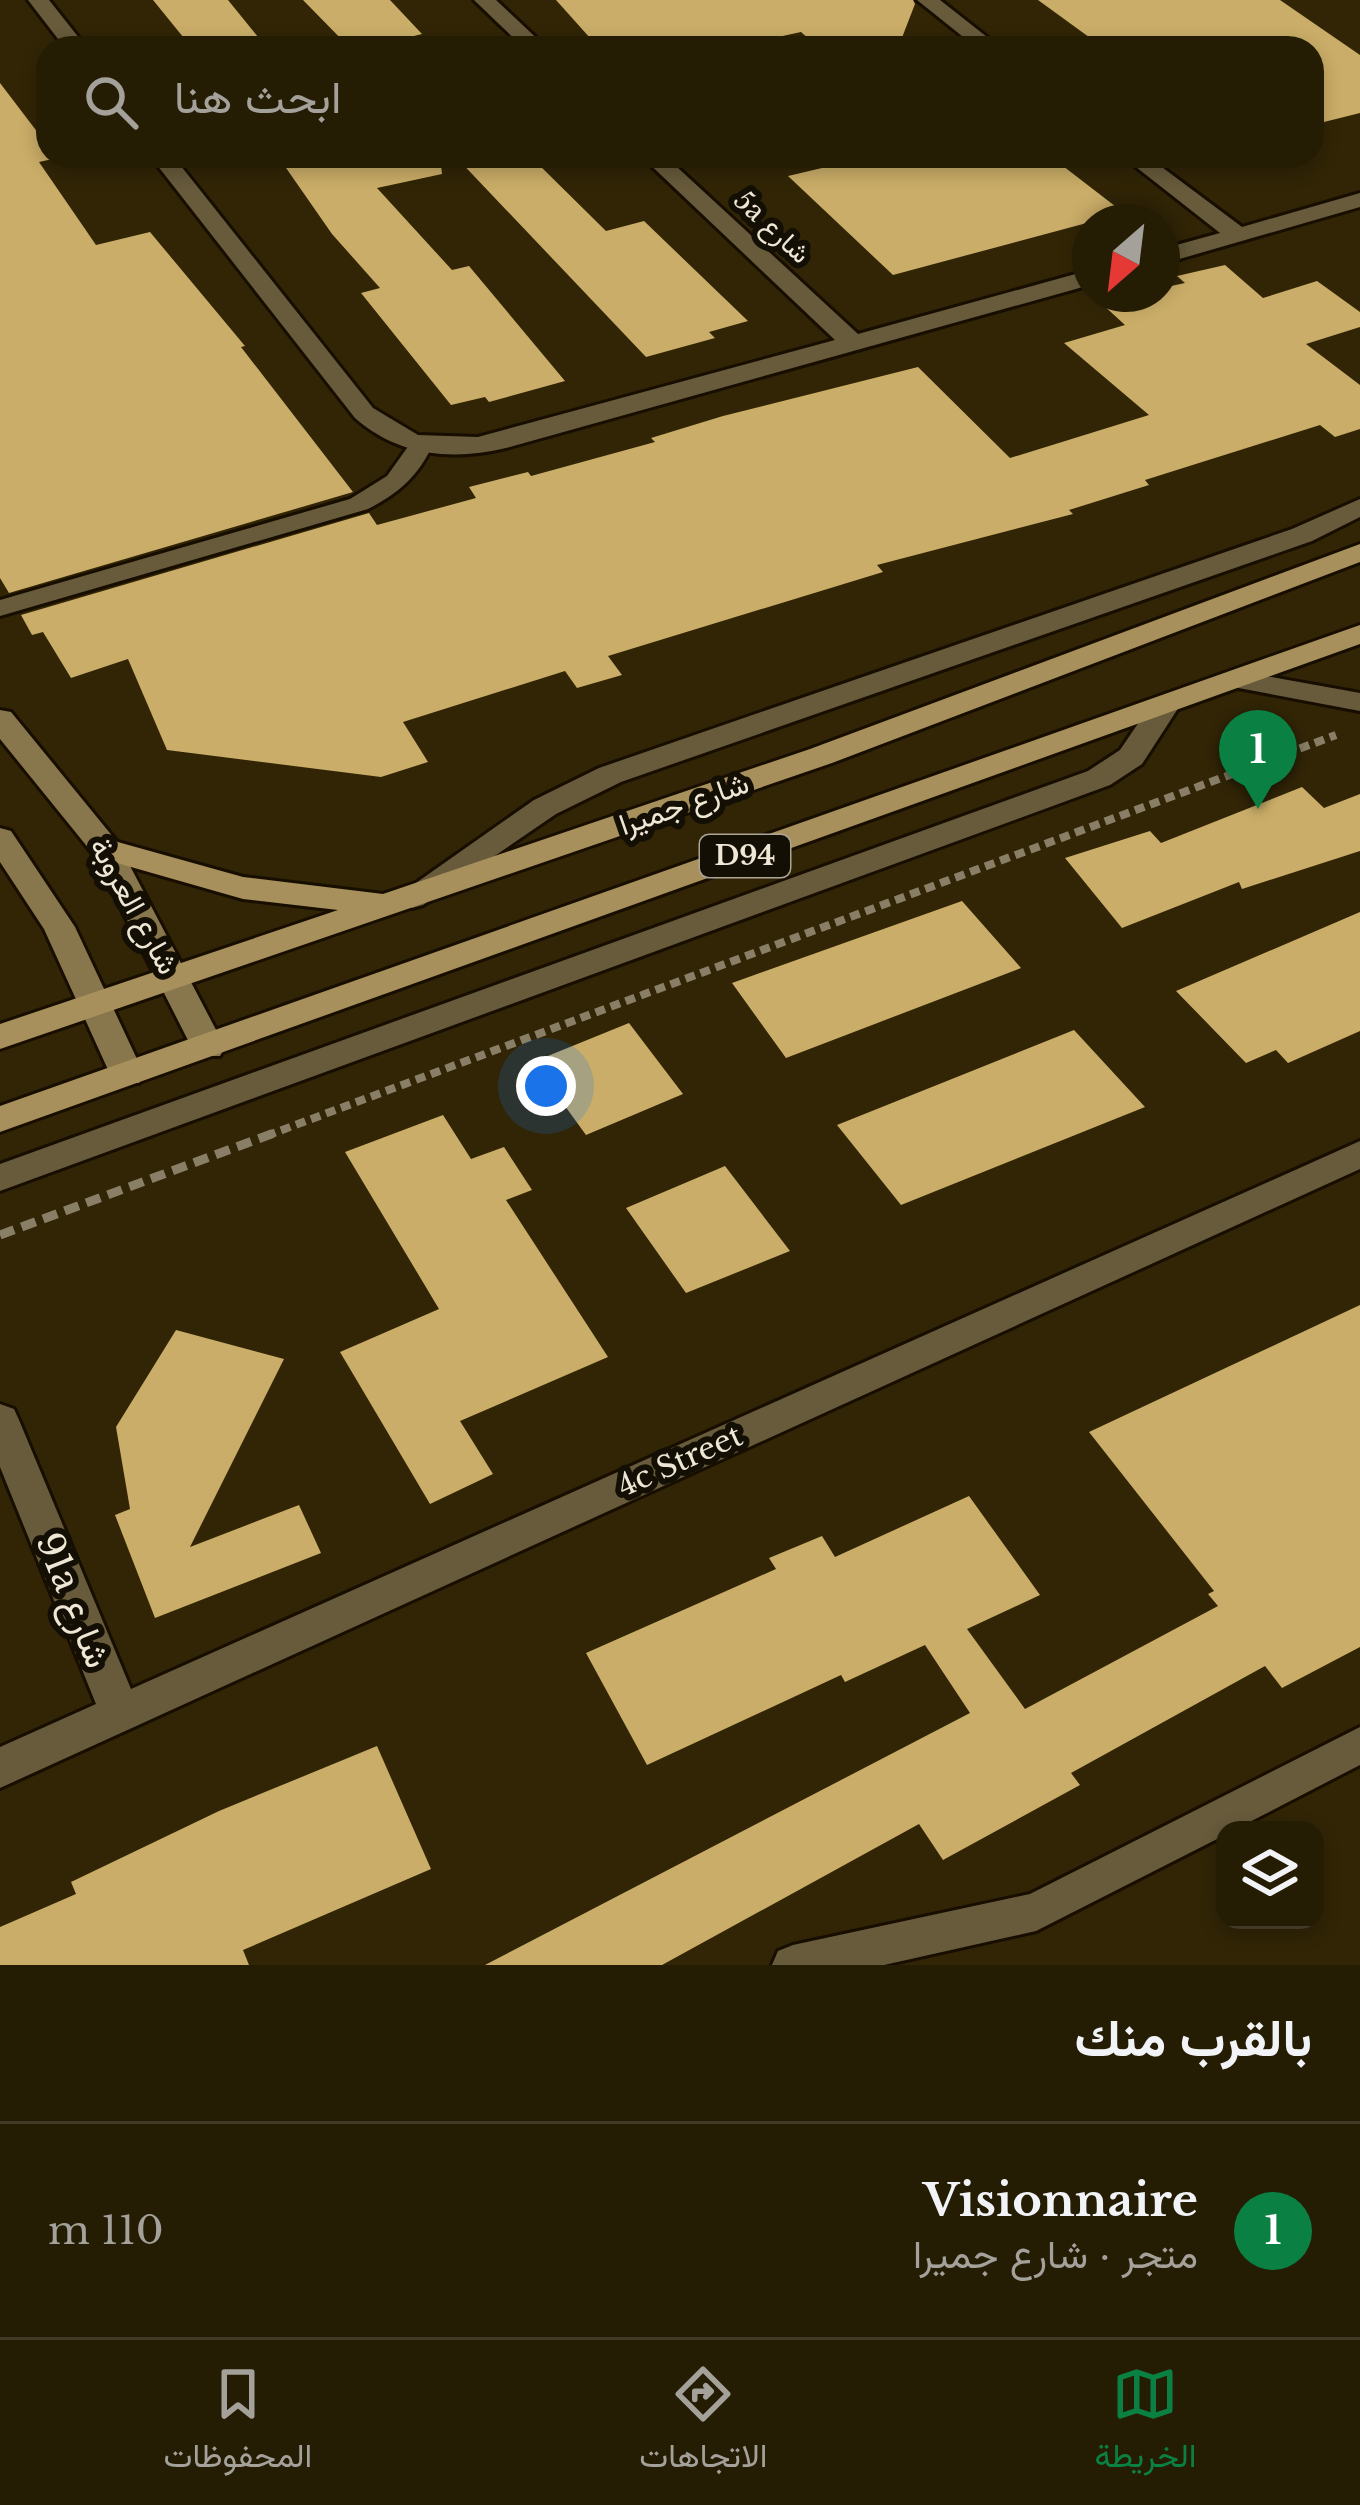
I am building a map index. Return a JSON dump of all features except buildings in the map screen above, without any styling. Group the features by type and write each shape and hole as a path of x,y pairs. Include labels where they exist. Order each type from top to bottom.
{"main road":[{"name":"شارع جميرا","path":"0,1037 821,756 1360,552"},
{"name":"D94","path":"0,1119 1360,634"},
{"name":"شارع العروبة","path":"0,719 107,850 208,1047"},
{"path":"0,838 59,927 127,1074"},
{"path":"107,850 242,888 326,901 402,903"}],"street":[{"path":"38,0 66,36"},
{"path":"484,0 523,36"},
{"path":"927,0 975,36"},
{"path":"170,168 364,413 385,434 420,446 459,449 496,442 1072,282"},
{"name":"5a شارع","path":"665,168 852,341"},
{"path":"1149,168 1239,236"},
{"path":"1180,252 1360,200"},
{"path":"402,903 544,807 610,775 1302,535 1360,507"},
{"path":"1238,680 1360,703"},
{"path":"0,1178 1099,778 1131,757 1164,707"},
{"name":"4c Street","path":"0,1768 1360,1154"},
{"name":"91a شارع","path":"0,1420 121,1714"}],"lane":[{"path":"0,608 359,504 399,480 420,446"},
{"path":"793,1965 1036,1912 1360,1745"}],"path":[{"path":"0,1235 1338,734"}],"place":[{"name":"Visionnaire","path":"1258,809"}]}
